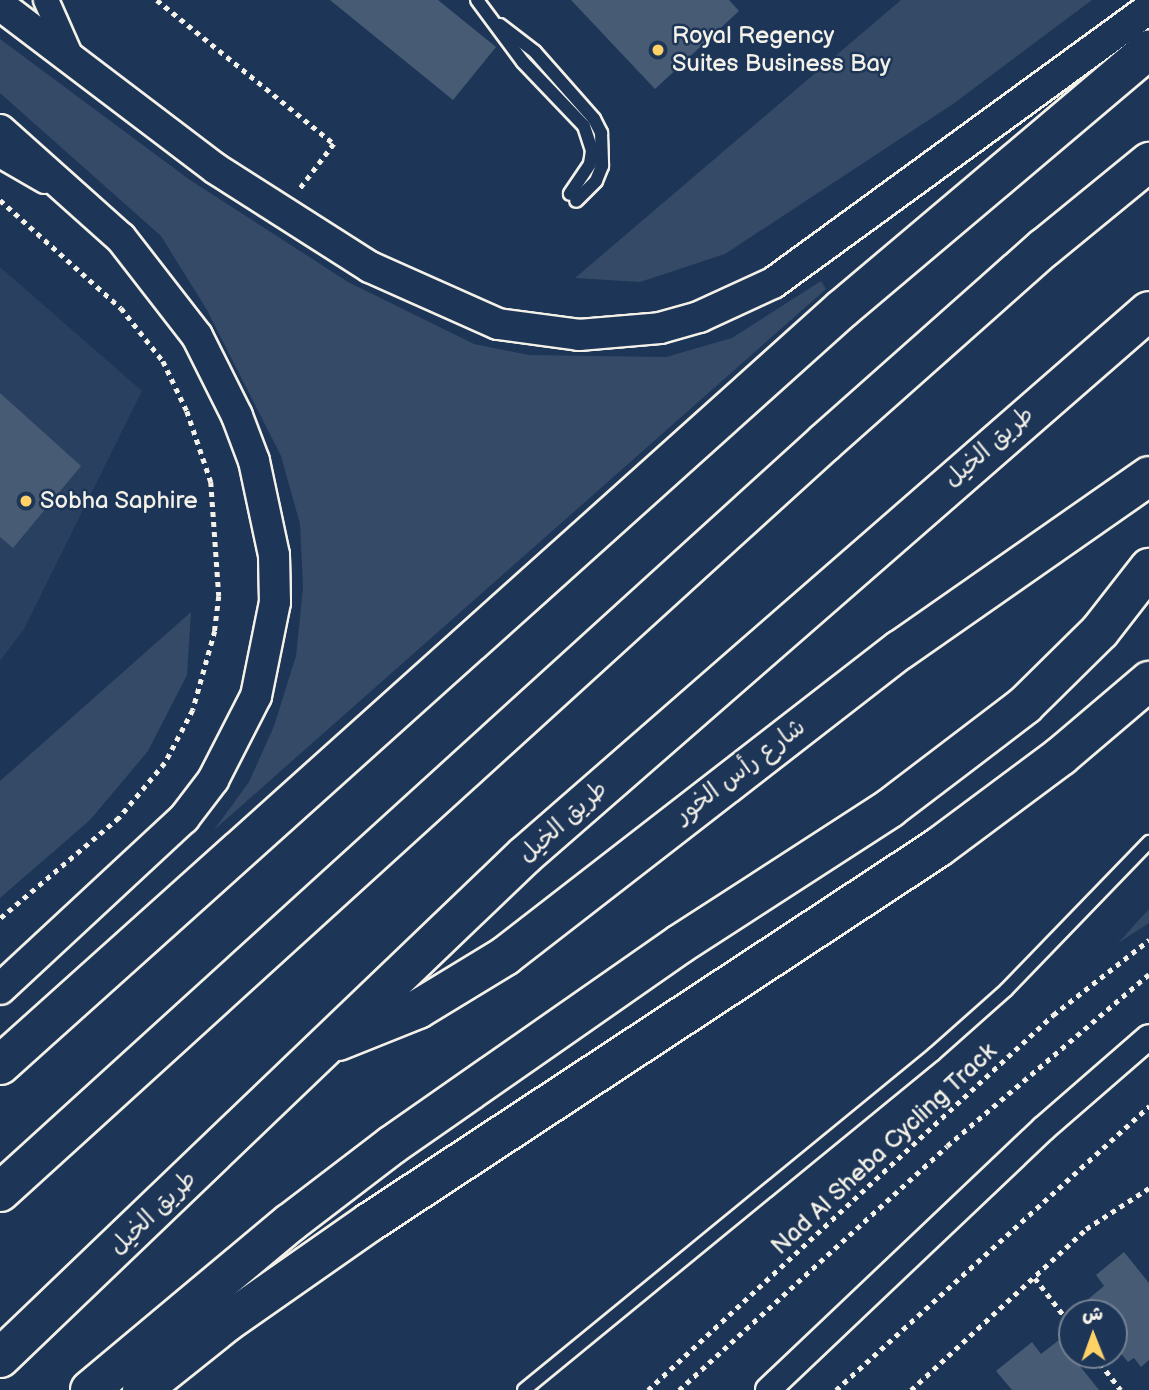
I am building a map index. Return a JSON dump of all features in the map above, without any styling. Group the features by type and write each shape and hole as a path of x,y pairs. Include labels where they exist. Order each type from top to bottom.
{"highway":[{"path":"0,1065 842,309 1149,50"},
{"path":"0,1192 824,443 1044,248 1149,162"},
{"name":"طريق الخيل","path":"0,1358 323,1046 621,769 1149,311"},
{"name":"شارع رأس الخور","path":"323,1046 418,1009 505,956 823,708 1149,476"},
{"path":"90,1390 290,1223 495,1070 890,808 1026,705 1100,631 1149,568"},
{"path":"142,1390 227,1322 349,1236 939,847 1061,755 1149,681"}],"street":[{"path":"46,0 74,62"},
{"path":"0,5 282,213 370,267 498,324 579,335 660,328 712,312 773,283 1149,9"},
{"path":"0,130 91,209 174,301 237,416 267,508 275,602 256,696 213,780 184,818 0,989"},
{"path":"0,155 91,209"},
{"path":"768,1390 1043,1129 1149,1037"}],"lane":[{"path":"477,0 499,24 513,51 575,115 590,138 590,164 573,198"},
{"path":"524,1390 934,1054 1006,990 1149,842"}],"path":[{"path":"157,0 334,144 282,213"},
{"path":"0,201 121,307 163,360 187,411 211,482 219,596 215,631 193,710 165,763 119,818 0,919"},
{"name":"Nad Al Sheba Cycling Track","path":"648,1390 1036,1030 1149,940"},
{"path":"679,1390 947,1146 1149,974"},
{"path":"836,1390 1149,1106"},
{"path":"911,1390 1098,1219 1149,1188"},
{"path":"1035,1278 1058,1308"},
{"path":"1105,1369 1121,1390"}],"shaded area":[{"path":"901,0 1092,0 953,104 725,254 640,282 575,278"},
{"path":"0,39 190,180 348,282 474,344 529,355 666,357 732,338 821,281 826,289 214,830 249,782 274,726 296,656 303,588 300,524 281,456 207,310 161,236 0,93"},
{"path":"0,267 142,391 24,629 0,661"},
{"path":"191,612 187,675 148,751 90,820 0,898 0,781"},
{"path":"1149,909 1149,923 1118,943"}],"building":[{"path":"330,0 438,0 496,47 453,100"},
{"name":"Royal Regency Suites Business Bay","path":"571,0 729,0 739,11 655,89"},
{"name":"Sobha Saphire","path":"0,393 81,466 13,548 0,537"},
{"path":"1124,1252 1149,1283 1149,1360 1141,1367 1134,1358 1128,1362 1128,1299 1088,1299 1104,1286 1096,1275"},
{"path":"1058,1341 1058,1369 1082,1369 1099,1390 1012,1390 996,1371 1032,1342 1041,1354"}],"place":[{"name":"Royal Regency Suites Business Bay","path":"658,50"},
{"name":"Sobha Saphire","path":"26,501"}]}
